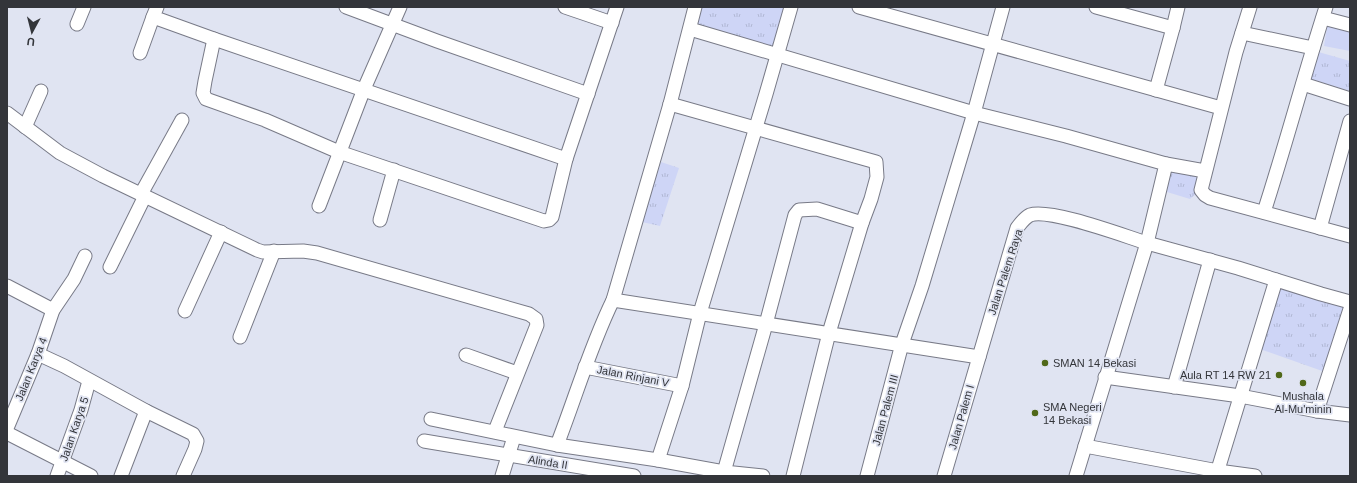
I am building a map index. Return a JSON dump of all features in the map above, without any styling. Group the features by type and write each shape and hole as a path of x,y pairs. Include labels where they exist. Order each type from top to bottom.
{"street":[{"path":"77,24 84,7"},
{"path":"346,7 444,44 588,94"},
{"path":"319,206 364,89 400,7"},
{"path":"565,7 612,23"},
{"path":"214,39 203,93 206,99 265,120 339,152 544,221 549,220 552,217 566,159 617,7"},
{"path":"557,445 585,367 613,300 670,104 695,7"},
{"path":"658,460 682,386 700,313 791,7"},
{"path":"859,7 1221,108"},
{"name":"Jalan Palem III","path":"867,476 902,344 922,286 974,113 1003,7"},
{"path":"1096,7 1173,28"},
{"path":"1156,90 1178,7"},
{"path":"1250,7 1221,108 1201,190 1210,198 1350,236"},
{"path":"140,53 155,12 214,39 566,159"},
{"path":"1264,212 1325,12 1350,25"},
{"path":"690,29 974,113 1166,164 1205,171"},
{"path":"1242,33 1313,48"},
{"path":"1303,84 1350,98"},
{"path":"24,126 41,91"},
{"path":"670,104 876,162 877,177 829,333 793,476"},
{"path":"7,113 60,153 257,250 263,252 303,251 336,258 529,314 536,319 537,325 495,431"},
{"path":"110,267 143,195 182,120"},
{"path":"1320,228 1350,121"},
{"path":"1076,476 1105,377 1138,275 1166,164"},
{"path":"380,220 394,170"},
{"path":"724,472 795,215 799,210 817,209 862,223"},
{"name":"Jalan Palem Raya","path":"979,357 1017,228 1023,220 1030,216 1046,214 1086,224 1350,302"},
{"path":"185,311 221,232"},
{"path":"240,337 274,251"},
{"name":"Jalan Karya 4","path":"7,428 38,354 53,310 74,279 85,256"},
{"path":"1174,387 1210,260"},
{"path":"1217,473 1276,280"},
{"path":"7,286 53,310"},
{"path":"613,300 979,357"},
{"path":"1317,411 1350,309"},
{"path":"38,354 64,366 89,381 193,434 197,441 183,476"},
{"path":"466,355 517,373"},
{"name":"Jalan Palem I","path":"944,476 979,357"},
{"name":"Jalan Rinjani V","path":"585,367 682,386"},
{"path":"1105,377 1240,396 1317,411 1350,415"},
{"name":"Jalan Karya 5","path":"57,476 86,395 89,381"},
{"path":"121,476 146,411"},
{"path":"431,419 557,445 658,460 724,472 763,476"},
{"path":"7,433 91,476"},
{"path":"502,476 514,437"},
{"name":"Alinda II","path":"424,441 634,476"},
{"path":"1084,446 1217,473 1255,476"}],"green space":[{"path":"698,7 789,7 776,52 693,29"},
{"path":"1328,21 1350,28 1350,51 1324,46"},
{"path":"1315,51 1350,61 1350,91 1311,79"},
{"path":"661,162 679,168 660,226 642,222"},
{"path":"1170,170 1201,175 1198,192 1190,199 1167,192"},
{"path":"1279,283 1348,304 1325,372 1257,348"}],"place":[{"name":"SMAN 14 Bekasi","path":"1045,363"},
{"name":"Aula RT 14 RW 21","path":"1279,375"},
{"name":"Mushala Al-Mu'minin","path":"1303,383"},
{"name":"SMA Negeri 14 Bekasi","path":"1035,413"}]}
